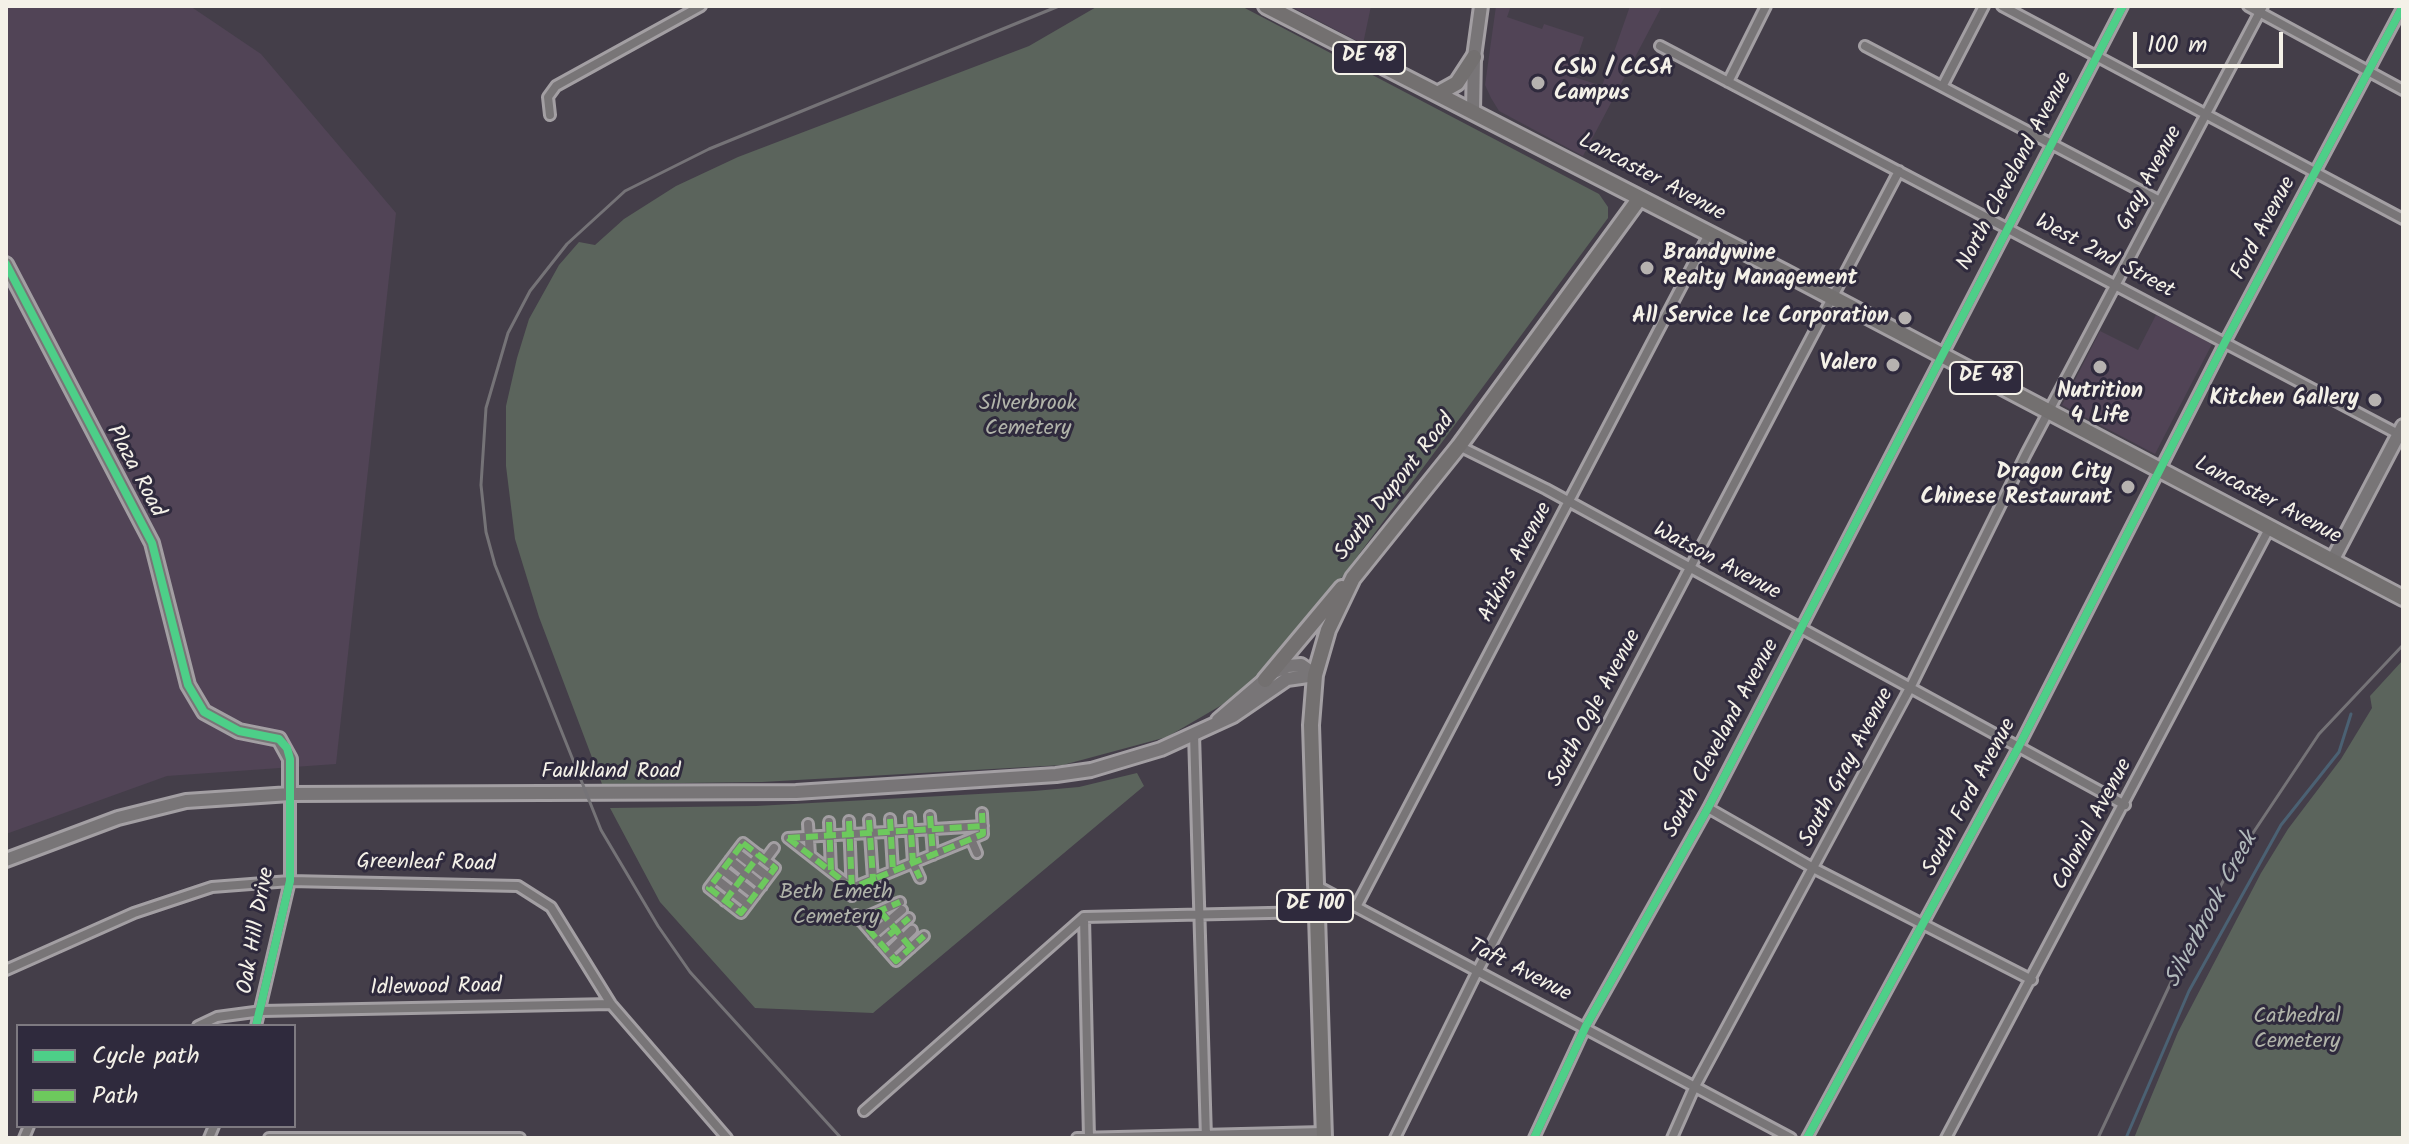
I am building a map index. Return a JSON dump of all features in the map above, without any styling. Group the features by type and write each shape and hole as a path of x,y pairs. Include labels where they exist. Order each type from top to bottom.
{"main road":[{"name":"DE 48","path":"1266,6 1473,111"},
{"path":"1473,111 1474,57 1481,6"},
{"path":"1439,93 1457,83 1474,57"},
{"name":"Lancaster Avenue","path":"1473,111 2403,598"},
{"name":"South Dupont Road","path":"1324,1135 1311,709 1315,675 1328,630 1353,578 1459,446 1639,199"},
{"name":"Plaza Road","path":"6,264 152,543 188,685 204,712 239,731 279,739 290,759 290,794"},
{"path":"2332,561 2401,432"},
{"path":"1265,680 1353,578"},
{"name":"Faulkland Road","path":"1216,722 1274,672 1297,664 1315,675"},
{"name":"Faulkland Road","path":"6,860 156,807 186,801 290,794 796,792 1024,778 1091,770 1127,761 1233,716 1287,679 1315,675"}],"street":[{"path":"550,115 548,97 556,86 701,6"},
{"path":"1728,82 1766,6"},
{"path":"1943,85 1984,6"},
{"path":"2002,6 2403,219"},
{"name":"North Cleveland Avenue","path":"1941,355 2123,6"},
{"path":"2248,6 2261,9 2403,90"},
{"name":"Ford Avenue","path":"2161,471 2225,342 2403,6"},
{"name":"Gray Avenue","path":"2049,411 2261,9"},
{"name":"West 2nd Street","path":"1660,46 2401,432"},
{"path":"1865,46 2160,201"},
{"name":"South Ogle Avenue","path":"1395,1138 1477,972 1899,171"},
{"name":"Atkins Avenue","path":"1356,907 1709,234"},
{"name":"South Cleveland Avenue","path":"1534,1138 1586,1026 1708,808 1941,355"},
{"name":"South Gray Avenue","path":"1672,1138 1695,1086 1815,869 1911,686 2049,411"},
{"name":"Watson Avenue","path":"1459,446 1546,489 1568,504 1911,686 2125,805"},
{"name":"South Ford Avenue","path":"1807,1138 1925,924 2161,471"},
{"name":"Colonial Avenue","path":"1946,1138 2270,527"},
{"path":"1194,734 1206,1135"},
{"name":"Oak Hill Drive","path":"257,1024 290,881 290,794"},
{"path":"1708,808 1815,869 2032,980"},
{"path":"852,892 873,879 983,834 982,813"},
{"path":"930,816 933,855"},
{"path":"910,817 913,863 920,878"},
{"path":"890,819 893,871"},
{"path":"869,820 873,879 878,895"},
{"path":"849,821 852,892"},
{"path":"829,822 831,871"},
{"path":"808,824 810,855"},
{"path":"852,892 831,871 788,838 983,826"},
{"path":"952,828 953,847"},
{"path":"971,839 977,853"},
{"path":"743,843 762,858 775,868 741,913 709,888 743,843"},
{"path":"725,901 752,865 774,848"},
{"path":"736,852 768,877"},
{"path":"730,860 762,886"},
{"path":"723,870 755,895"},
{"path":"716,879 748,904"},
{"name":"Greenleaf Road","path":"6,970 134,913 212,887 290,881 518,886 551,907 611,1004 727,1138"},
{"name":"Taft Avenue","path":"1314,885 1586,1026 1791,1138"},
{"path":"873,935 901,906 858,917 873,935 880,943 889,952 896,961 924,936"},
{"path":"880,911 911,948"},
{"path":"864,1111 1084,917 1315,912"},
{"path":"1084,917 1089,1137"},
{"path":"880,943 909,918"},
{"path":"889,952 912,930"},
{"name":"Idlewood Road","path":"202,1024 217,1017 262,1011 611,1004"},
{"path":"1077,1138 1324,1135"},
{"path":"269,1138 520,1138"}],"shaded area":[{"path":"6,6 190,6 261,54 396,213 336,764 167,776 6,834"},
{"path":"1290,6 1371,6 1363,44"},
{"name":"CSW / CCSA Campus","path":"1496,6 1511,6 1507,17 1542,29 1544,24 1584,37 1571,76 1602,86 1630,6 1662,6 1583,156 1499,111 1491,98 1485,85"},
{"path":"2156,315 2212,344 2155,454 2062,405 2100,331 2138,350"}],"green space":[{"name":"Silverbrook Cemetery","path":"1098,6 1241,6 1599,194 1608,207 1608,218 1297,638 1232,699 1167,737 1063,765 762,782 602,784 539,617 515,539 506,466 506,406 517,358 529,319 559,265 579,242 595,245 624,219 676,186 738,157 1029,46"},
{"name":"Cathedral Cemetery","path":"2403,660 2403,1138 2134,1138 2178,1032 2261,873 2288,829 2341,759 2372,708 2370,696"},
{"name":"Beth Emeth Cemetery","path":"1137,773 1144,786 873,1013 755,1008 660,902 610,808 756,806 1034,791 1079,787"}],"waterway":[{"name":"Silverbrook Creek","path":"2126,1138 2189,991 2281,825 2339,752 2351,714"}],"railway":[{"path":"841,1138 690,972 658,926 601,830 495,565 486,532 481,485 486,408 508,333 530,291 567,244 625,191 709,149 1059,6"},
{"path":"2098,1138 2189,944 2233,863 2319,734 2403,645"}],"marked path":[{"path":"788,838 852,888 983,834 982,813"},
{"path":"930,816 933,855"},
{"path":"910,817 913,863 920,878"},
{"path":"890,819 893,871"},
{"path":"869,820 873,879 878,895"},
{"path":"849,821 852,892"},
{"path":"829,822 831,871"},
{"path":"788,838 983,826"},
{"path":"743,843 775,868 741,913 709,888 743,843"},
{"path":"725,901 759,855"},
{"path":"859,920 900,902"},
{"path":"880,911 911,948"},
{"path":"856,915 896,961 924,936"},
{"path":"889,935 909,918"}],"cycle path":[{"path":"1534,1138 1586,1026 1708,808 2123,6"},
{"path":"1807,1138 2019,746 2225,342 2403,6"},
{"path":"6,264 152,543 188,685 204,712 239,731 279,739 287,748 290,759 290,881 256,1024"}],"place":[{"name":"CSW / CCSA Campus","path":"1538,83"},
{"name":"Brandywine Realty Management","path":"1647,268"},
{"name":"All Service Ice Corporation","path":"1905,318"},
{"name":"Valero","path":"1893,365"},
{"name":"Nutrition 4 Life","path":"2100,367"},
{"name":"Kitchen Gallery","path":"2375,400"},
{"name":"Dragon City Chinese Restaurant","path":"2128,487"}]}
